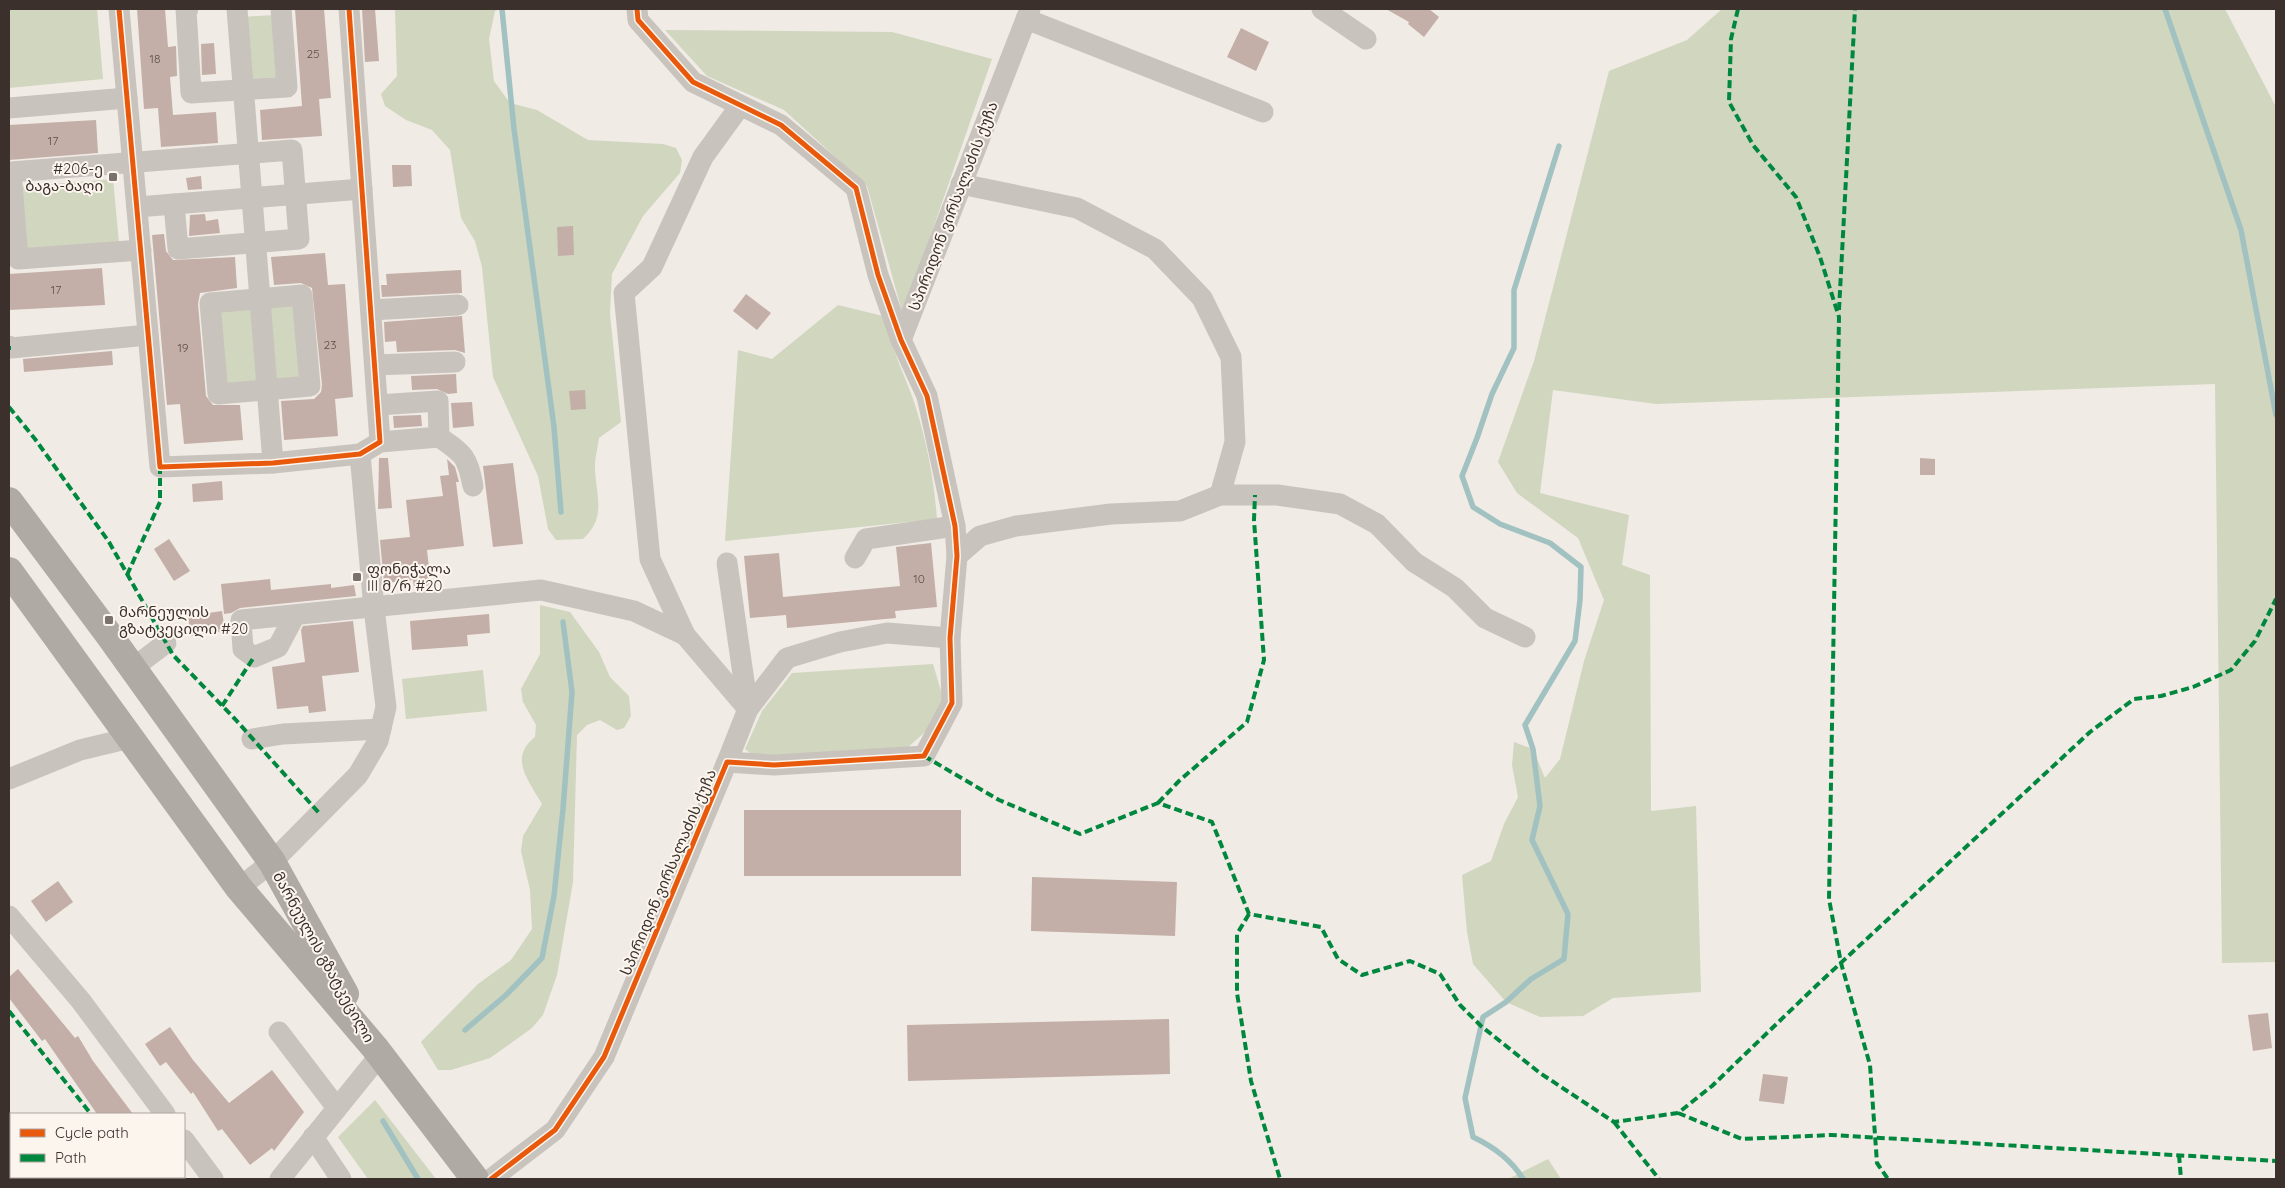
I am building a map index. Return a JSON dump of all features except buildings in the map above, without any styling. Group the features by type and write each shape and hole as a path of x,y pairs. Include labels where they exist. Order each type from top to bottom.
{"highway":[{"name":"მარნეულის გზატკეცილი","path":"9,501 133,668 272,862 377,1052"},
{"name":"მარნეულის გზატკეცილი","path":"9,571 239,888 377,1052"},
{"path":"377,1052 475,1179"}],"street":[{"path":"119,9 160,467 273,463 360,454 380,442 439,436 462,453 469,465 473,486"},
{"path":"188,9 186,9 191,93 288,87 281,9"},
{"path":"237,9 273,463"},
{"path":"349,9 380,442"},
{"path":"637,9 638,20 693,82 781,125 856,188 878,275 901,340"},
{"path":"1322,9 1366,39"},
{"path":"1028,14 1263,112"},
{"name":"სპირიდონ ვირსალაძის ქუჩა","path":"491,1179 555,1130 604,1057 727,762 774,765 924,756 952,703 950,638 957,556 955,526 927,396 901,340 1028,14"},
{"path":"9,108 127,98"},
{"path":"740,106 703,157 652,267 624,293 650,559 685,635 748,709"},
{"path":"141,250 18,259 11,172 292,150 299,239 178,249 174,204"},
{"path":"961,184 1077,208 1155,249 1202,298 1232,357 1235,442 1220,494"},
{"path":"137,207 362,189"},
{"path":"302,295 310,386 218,394 210,303 260,298 302,295"},
{"path":"371,310 458,305"},
{"path":"9,346 11,348 148,334"},
{"path":"375,365 455,362"},
{"path":"378,405 438,401 439,436"},
{"path":"239,888 272,862 358,775 378,741 386,707 374,608 360,454"},
{"path":"957,556 980,536 1016,526 1111,514 1180,511 1220,494 1277,495 1340,504 1377,524 1414,562 1455,588 1485,618 1525,637"},
{"path":"856,558 866,539 955,526"},
{"path":"728,563 748,709"},
{"path":"295,615 541,590 634,611 685,635"},
{"path":"727,762 748,709 787,658 840,642 887,633 950,638"},
{"path":"133,668 166,643"},
{"path":"252,739 283,734 381,729"},
{"path":"9,779 80,750 130,738"},
{"path":"9,916 81,1001 164,1113"},
{"path":"279,1032 337,1108"},
{"path":"280,1179 337,1108 377,1052"},
{"path":"313,1137 341,1179"},
{"path":"185,1141 213,1179"}],"green space":[{"path":"9,9 97,9 103,79 9,88"},
{"path":"395,9 501,9 495,11 489,39 494,81 510,103 537,110 588,140 663,144 676,148 682,160 680,173 643,216 612,274 610,314 621,422 599,438 595,459 598,513 591,530 583,539 556,540 548,529 538,476 493,377 482,267 475,241 461,218 450,150 432,130 406,120 385,106 381,94 397,76"},
{"path":"1722,9 2225,9 2276,107 2276,962 2222,963 2215,384 1656,404 1553,390 1540,493 1629,515 1622,565 1650,575 1651,811 1696,806 1701,992 1613,998 1583,1016 1540,1017 1506,1002 1473,964 1467,932 1462,875 1491,861 1504,824 1518,797 1512,765 1514,742 1533,749 1545,778 1560,759 1584,661 1604,600 1578,538 1517,493 1498,462 1534,361 1609,71 1687,40"},
{"path":"274,15 279,77 246,79 241,17"},
{"path":"665,30 892,32 992,59 903,315 867,186 784,110 707,76"},
{"path":"113,179 119,243 24,250 19,187"},
{"path":"298,302 304,382 222,388 215,308"},
{"path":"838,305 887,317 894,351 911,394 923,433 932,476 937,519 725,541 738,350 772,359"},
{"path":"540,605 570,612 599,652 610,677 629,696 631,716 624,728 617,730 600,720 587,725 577,735 573,882 557,975 543,1015 532,1028 490,1058 451,1070 438,1070 421,1042 478,984 511,960 532,929 530,890 521,851 523,836 542,804 527,778 522,761 527,745 535,737 536,725 523,702 521,689 540,654"},
{"path":"933,664 944,701 933,725 907,748 754,756 745,749 762,711 792,673"},
{"path":"483,670 487,711 406,719 402,679"},
{"path":"375,1100 436,1179 368,1179 338,1137"},
{"path":"1548,1159 1561,1179 1510,1179 1510,1178"}],"waterway":[{"path":"502,9 514,129 554,427 561,512"},
{"path":"2165,9 2241,230 2276,415"},
{"path":"1523,1179 1513,1165 1501,1154 1473,1137 1465,1098 1483,1017 1506,1002 1531,979 1564,959 1568,914 1532,840 1540,806 1533,749 1525,725 1575,641 1580,600 1581,567 1550,543 1500,524 1473,507 1462,476 1492,394 1514,348 1514,290 1559,146"},
{"path":"465,1030 506,995 542,958 554,896 572,692 563,622"},
{"path":"383,1121 418,1179"}],"marked path":[{"path":"1738,9 1731,39 1729,102 1753,145 1796,197 1820,257 1839,317 1829,899 1841,963 1870,1065 1877,1163 1888,1179"},
{"path":"1839,310 1855,9"},
{"path":"9,407 35,439 109,542 173,655 235,719 319,813"},
{"path":"127,575 160,502 160,467"},
{"path":"1158,803 1179,781 1247,722 1264,660 1254,520 1255,495"},
{"path":"924,756 999,800 1080,834 1158,803 1212,822 1249,914 1321,927 1338,959 1362,975 1410,961 1440,974 1460,1005 1481,1026 1540,1073 1614,1122 1678,1113 1712,1086 1817,985 2090,732 2134,699 2161,696 2193,687 2231,670 2255,641 2276,599"},
{"path":"222,706 254,657"},
{"path":"1249,914 1237,934 1237,993 1251,1081 1280,1179"},
{"path":"9,1011 90,1113"},
{"path":"1678,1113 1742,1139 1831,1135 2276,1161"},
{"path":"1614,1122 1659,1179"},
{"path":"2179,1155 2181,1179"}],"cycle path":[{"path":"119,9 160,467 273,463 360,454 380,442 349,9"},
{"path":"491,1179 555,1130 604,1057 727,762 774,765 924,756 952,703 950,638 957,556 955,526 927,396 901,340 878,275 856,188 781,125 693,82 638,20 637,9"}],"place":[{"name":"#206-ე ბაგა-ბაღი","path":"113,177"},
{"name":"ფონიჭალა III მ/რ #20","path":"357,577"},
{"name":"მარნეულის გზატკეცილი #20","path":"109,620"}]}
